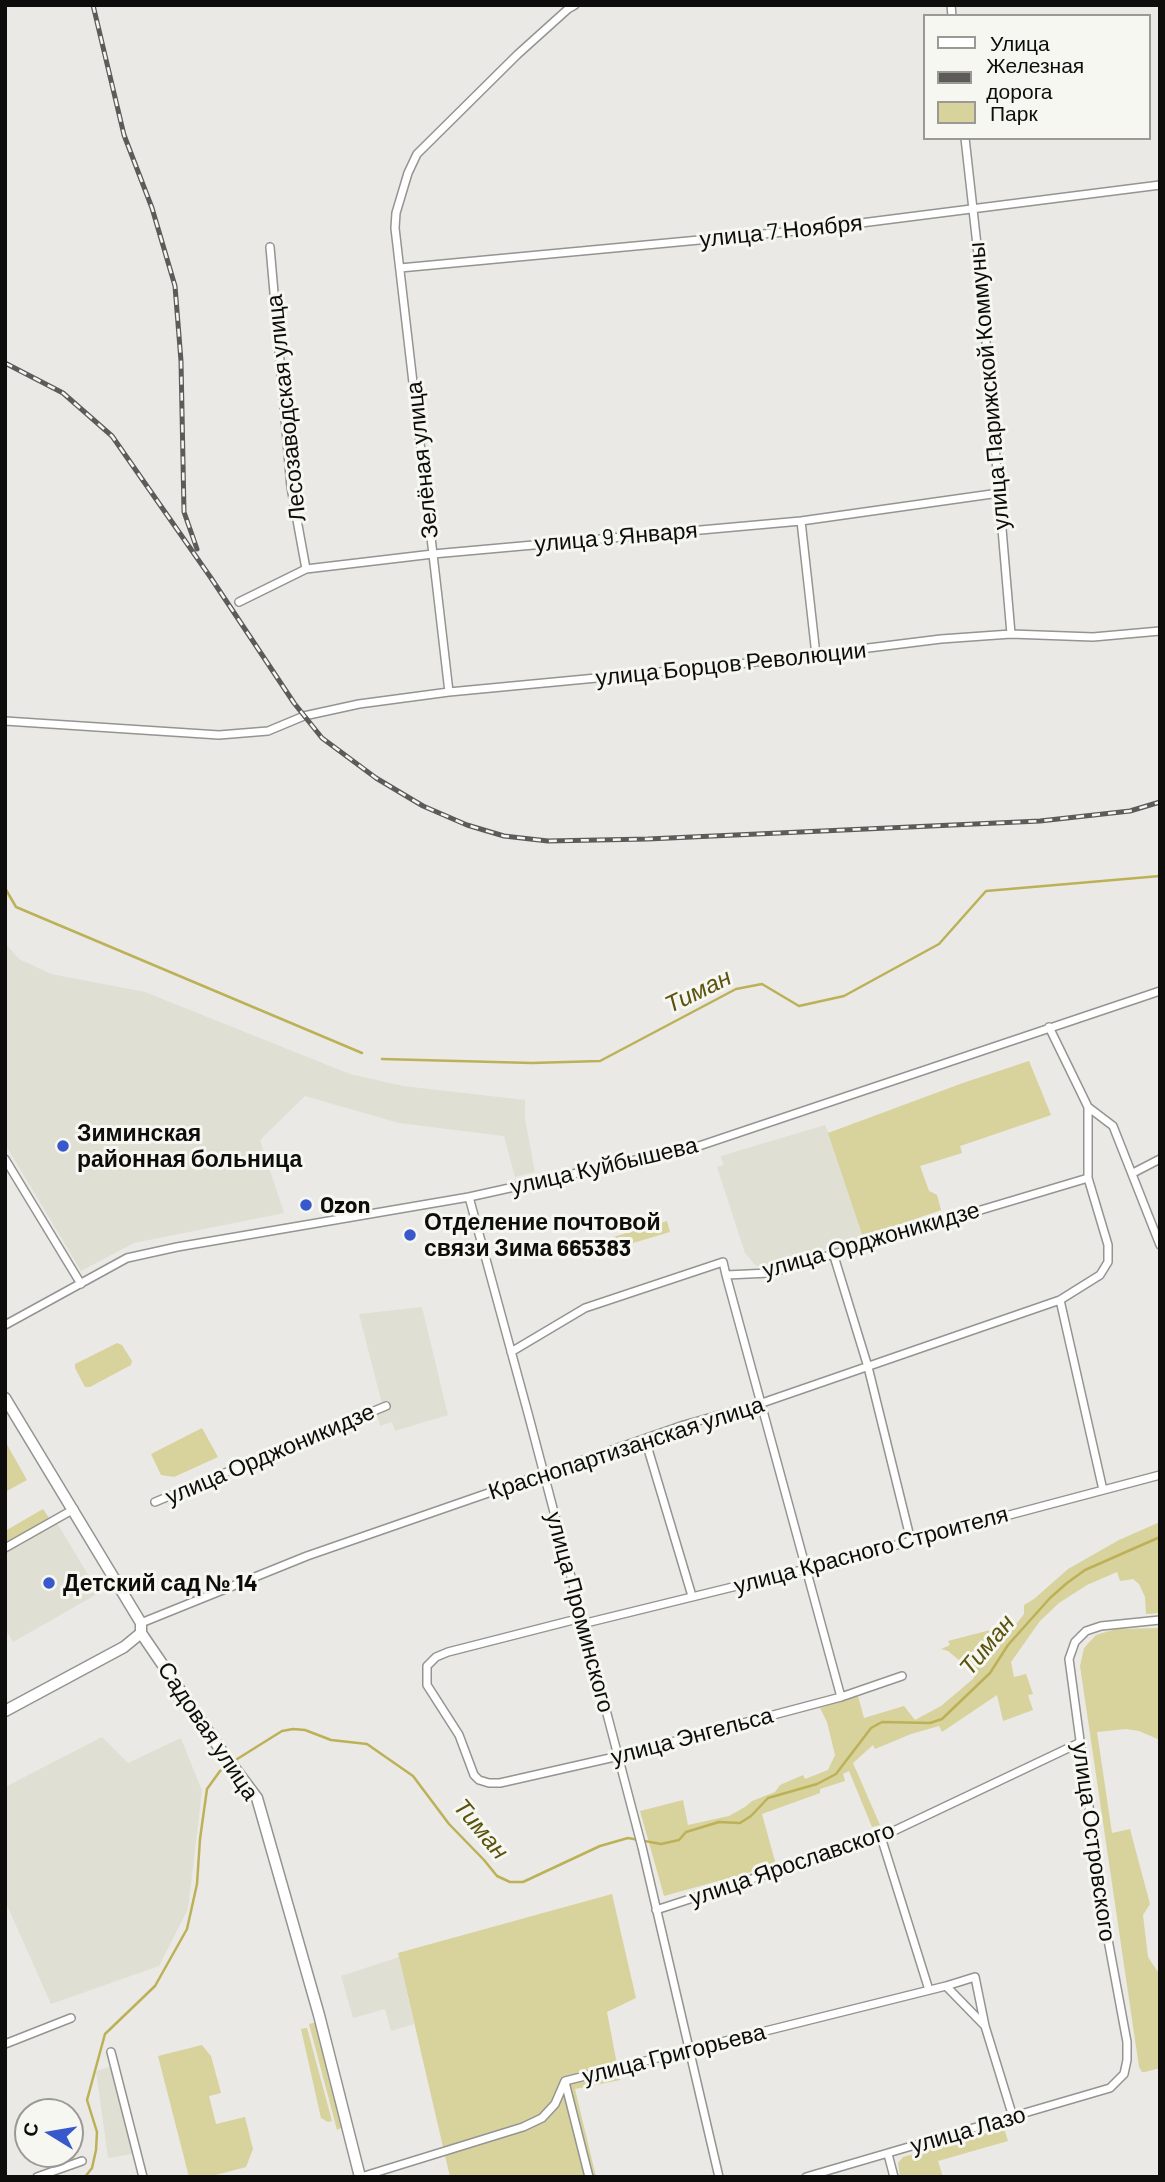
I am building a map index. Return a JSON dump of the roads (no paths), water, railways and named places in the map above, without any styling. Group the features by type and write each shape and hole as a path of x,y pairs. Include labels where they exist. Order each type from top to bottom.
{"street":[{"name":"Зелёная улица","path":"449,692 396,213 417,154 517,54 575,5"},
{"name":"улица Парижской Коммуны","path":"965,140 1010,634"},
{"name":"улица 7 Ноября","path":"400,268 806,230 1160,185"},
{"name":"Лесозаводская улица","path":"270,247 291,487 306,569"},
{"name":"улица 9 Января","path":"239,602 306,569 433,554 801,521 999,493"},
{"path":"801,521 816,655"},
{"name":"улица Борцов Революции","path":"5,721 219,735 268,731 304,716 359,704 449,692 582,681 941,639 1010,634 1093,637 1160,631"},
{"name":"улица Куйбышева","path":"5,1325 127,1258 469,1197 699,1146 1160,991"},
{"path":"1049,1027 1088,1107 1088,1178"},
{"path":"1088,1107 1113,1126 1160,1245"},
{"path":"5,1159 81,1284"},
{"path":"1133,1173 1160,1159"},
{"name":"улица Орджоникидзе","path":"512,1352 585,1308 723,1262 726,1275 770,1273 1088,1178"},
{"name":"Краснопартизанская улица","path":"5,1711 124,1647 141,1628 307,1556 1060,1300 1093,1280 1106,1268 1108,1245 1088,1178"},
{"name":"улица Проминского","path":"469,1197 619,1756 656,1910"},
{"path":"833,1253 868,1367 911,1541"},
{"path":"726,1275 841,1697"},
{"path":"1060,1300 1103,1490"},
{"name":"Садовая улица","path":"5,1398 74,1510 141,1628 220,1749 257,1798 361,2177"},
{"name":"улица Орджоникидзе","path":"155,1502 386,1406"},
{"path":"645,1439 692,1596"},
{"name":"улица Красного Строителя","path":"479,1780 474,1774 460,1735 427,1685 427,1666 436,1657 806,1569 1160,1475"},
{"path":"5,1548 74,1510"},
{"name":"улица Островского","path":"1124,2074 1127,2042 1104,1918 1069,1659 1075,1642 1086,1631 1101,1626 1160,1620"},
{"name":"улица Энгельса","path":"479,1780 500,1783 619,1756 841,1697 902,1676"},
{"name":"улица Ярославского","path":"656,1910 881,1838 1079,1743"},
{"path":"881,1838 929,1990"},
{"path":"656,1910 719,2177"},
{"name":"улица Григорьева","path":"361,2177 523,2127 542,2118 555,2104 565,2081 975,1978 985,2026"},
{"path":"946,1986 985,2026 1013,2117"},
{"path":"5,2044 71,2018"},
{"path":"111,2052 143,2177"},
{"name":"улица Лазо","path":"806,2177 1110,2088 1124,2074"},
{"path":"565,2081 589,2177"},
{"path":"888,2154 894,2177"},
{"path":"37,2177 62,2168"}],"waterway":[{"name":"Тиман","path":"382,1059 532,1063 600,1061 736,989 762,984 799,1006 844,996 939,944 986,891 1160,876"},
{"path":"5,888 16,907 362,1053"},
{"name":"Тиман","path":"234,1761 282,1731 293,1729 305,1730 331,1740 367,1744 413,1776 449,1824 497,1876 510,1882 523,1882 600,1846 628,1838 661,1844 679,1840 686,1832 719,1822 740,1823 751,1816 768,1798 817,1784 836,1774 871,1728 882,1722 930,1723 942,1719 990,1673 1008,1645 1067,1583 1085,1570 1160,1537"},
{"name":"Тиман","path":"85,2177 92,2168 97,2132 87,2100 105,2034 155,1986 187,1929 197,1884 207,1789 228,1765"}],"railway":[{"path":"93,5 124,135 152,208 175,286 181,361 184,512 197,549"},
{"path":"5,363 63,393 112,436 294,703 322,738 376,778 423,806 467,825 504,836 548,841 648,839 1040,821 1130,811 1160,802"}],"place":[{"name":"Зиминская районная больница","path":"63,1146"},
{"name":"Ozon","path":"306,1205"},
{"name":"Отделение почтовой связи Зима 665383","path":"410,1235"},
{"name":"Детский сад № 14","path":"49,1583"}]}
